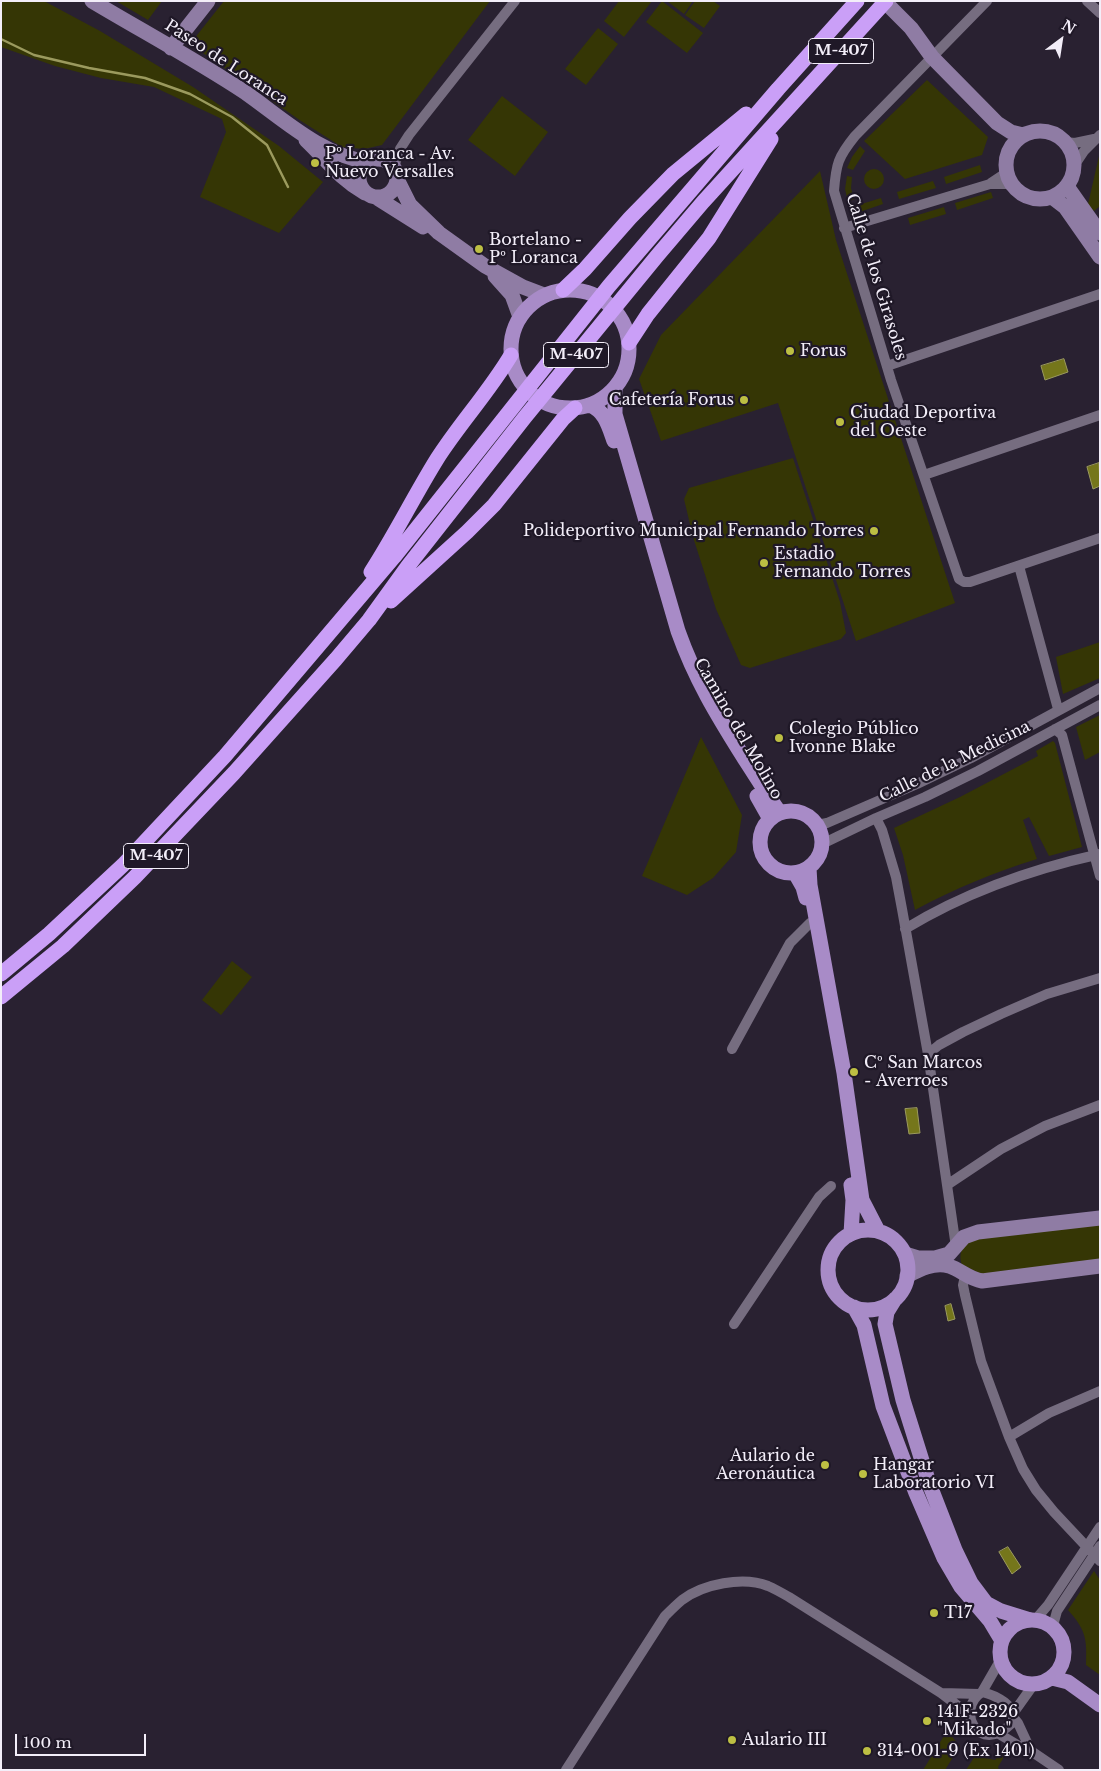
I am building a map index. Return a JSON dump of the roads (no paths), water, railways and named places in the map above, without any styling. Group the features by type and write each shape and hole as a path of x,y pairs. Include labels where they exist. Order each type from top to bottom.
{"highway":[{"name":"M-407","path":"1,974 50,934 122,865 225,756 353,606 609,286 778,89 857,1"},
{"name":"M-407","path":"1,997 63,946 135,878 234,773 369,620 408,566 657,256 703,202 885,1"},
{"path":"563,290 585,269 630,218 673,174 731,127 770,92 778,89"},
{"path":"630,343 648,314 709,238 764,149 793,111 796,101"},
{"path":"353,606 356,594 391,541 437,459 501,372 511,355"},
{"path":"369,620 381,612 494,505 563,419 576,407"}],"main road":[{"path":"563,290 580,290 598,296 616,311 625,327 630,343 629,359 624,374 614,389 603,399 576,407 546,403 532,394 521,382 511,355 511,339 520,317 531,304 544,295 563,290"},
{"name":"Camino del Molino","path":"614,389 615,414 688,660 712,708 768,796 775,816"},
{"name":"Camino del Molino","path":"576,407 594,407 603,414 617,447 670,636 680,663 696,697 775,816"},
{"path":"790,811 801,812 817,825 822,835 822,844 817,859 802,870 782,872 771,866 763,855 760,842 762,829 775,816 790,811"},
{"path":"802,870 836,1074 853,1200 851,1234"},
{"path":"802,870 810,884 844,1073 862,1200 878,1231"},
{"path":"895,1299 883,1307 868,1310 854,1307 842,1300 833,1288 828,1275 828,1265 835,1246 851,1234 864,1230 878,1231 889,1236 898,1244 904,1254 908,1265 907,1276 903,1289 887,1312 885,1324 903,1400 929,1483 955,1550 971,1582 986,1603 1001,1611 1042,1621 1055,1629 1064,1643 1064,1660 1060,1670 1046,1681 1027,1684 1013,1678 1008,1673 1001,1660 1000,1650 1006,1633 1012,1626 1020,1622 1032,1620"},
{"path":"854,1307 864,1325 884,1406 916,1493 944,1558 961,1587 990,1621 1002,1642"},
{"path":"1064,1660 1074,1674 1100,1694"},
{"path":"1052,1678 1068,1682 1100,1705"}],"street":[{"name":"Paseo de Loranca","path":"92,1 246,94 290,125 331,150 349,158 368,162"},
{"path":"171,48 208,1"},
{"path":"395,173 385,160 378,159 368,162 360,171 359,178 362,189 372,196 383,197 392,192 396,186 395,173 400,149 409,135 515,1"},
{"path":"885,1 911,28 932,57 1005,133 1009,150 1006,168 1003,175 990,184"},
{"name":"Calle de los Girasoles","path":"988,1 855,136 842,153 837,166 834,191 887,366 959,579 964,582 970,582 1018,566"},
{"path":"1087,1 1100,13"},
{"path":"997,123 1011,132 1023,135"},
{"name":"Paseo de Loranca","path":"290,125 351,185 420,225 439,233"},
{"path":"844,228 990,184 1008,184 1026,195 1038,199 1052,197 1061,192 1072,176 1074,166 1072,153 1066,142 1056,135 1046,131 1034,131 1023,135 1009,150"},
{"path":"1066,142 1075,143 1097,137"},
{"path":"1074,166 1097,137"},
{"path":"1006,168 1015,188"},
{"name":"Paseo de Loranca","path":"395,173 410,205 439,233 485,266 524,287 544,295"},
{"path":"1068,184 1069,190 1100,233"},
{"path":"1052,197 1065,207 1100,257"},
{"name":"Paseo de Loranca","path":"485,266 512,295 520,317"},
{"path":"887,366 1100,294"},
{"path":"924,475 1100,414"},
{"path":"1058,709 1018,566 1100,538"},
{"path":"817,825 827,823 917,784 971,758 1058,709 1100,688"},
{"name":"Calle de la Medicina","path":"822,844 934,793 1007,756 1100,705"},
{"path":"1055,729 1062,735 1097,855 1100,876"},
{"path":"876,818 882,830 896,878 906,929 928,1054 956,1247 954,1258 956,1264 966,1276"},
{"path":"906,929 944,908 1028,873 1097,855"},
{"path":"732,1049 790,943 810,923"},
{"path":"928,1054 963,1032 1001,1014 1047,994 1100,978"},
{"path":"947,1185 1001,1149 1045,1126 1100,1105"},
{"path":"734,1324 819,1197 831,1186"},
{"path":"904,1254 918,1258 935,1258 949,1254 964,1237 978,1232 1100,1218"},
{"path":"907,1276 921,1268 937,1265 950,1266 966,1276 982,1281 1100,1266"},
{"path":"966,1276 964,1285 965,1295 981,1361 1009,1437 1023,1468 1036,1490 1054,1512 1086,1546 1098,1554 1057,1611 1054,1622 1055,1629"},
{"path":"1009,1437 1048,1413 1100,1391"},
{"path":"1032,1620 1048,1605 1086,1546 1100,1528"},
{"path":"566,1770 665,1616 682,1600 704,1588 722,1584 753,1582 767,1586 788,1597 861,1641 970,1714"},
{"path":"1001,1660 970,1708 971,1721 978,1731 992,1735 999,1734 1012,1723 1014,1715 1034,1684"},
{"path":"941,1693 989,1693 1011,1708 1032,1751"},
{"path":"999,1734 1026,1750 1032,1751 1059,1770"}],"waterway":[{"path":"1,39 34,55 89,68 145,78 190,94 232,117 267,145 288,187"}],"place":[{"name":"Pº Loranca - Av. Nuevo Versalles","path":"315,163"},
{"name":"Bortelano - Pº Loranca","path":"479,249"},
{"name":"Forus","path":"790,351"},
{"name":"Cafetería Forus","path":"744,400"},
{"name":"Ciudad Deportiva del Oeste","path":"840,422"},
{"name":"Polideportivo Municipal Fernando Torres","path":"874,531"},
{"name":"Estadio Fernando Torres","path":"764,563"},
{"name":"Colegio Público Ivonne Blake","path":"779,738"},
{"name":"Cº San Marcos - Averroes","path":"854,1072"},
{"name":"Aulario de Aeronáutica","path":"825,1465"},
{"name":"Hangar Laboratorio VI","path":"863,1474"},
{"name":"T17","path":"934,1613"},
{"name":"141F-2326 \"Mikado\"","path":"927,1721"},
{"name":"Aulario III","path":"732,1740"},
{"name":"314-001-9 (Ex 1401)","path":"867,1751"}]}
